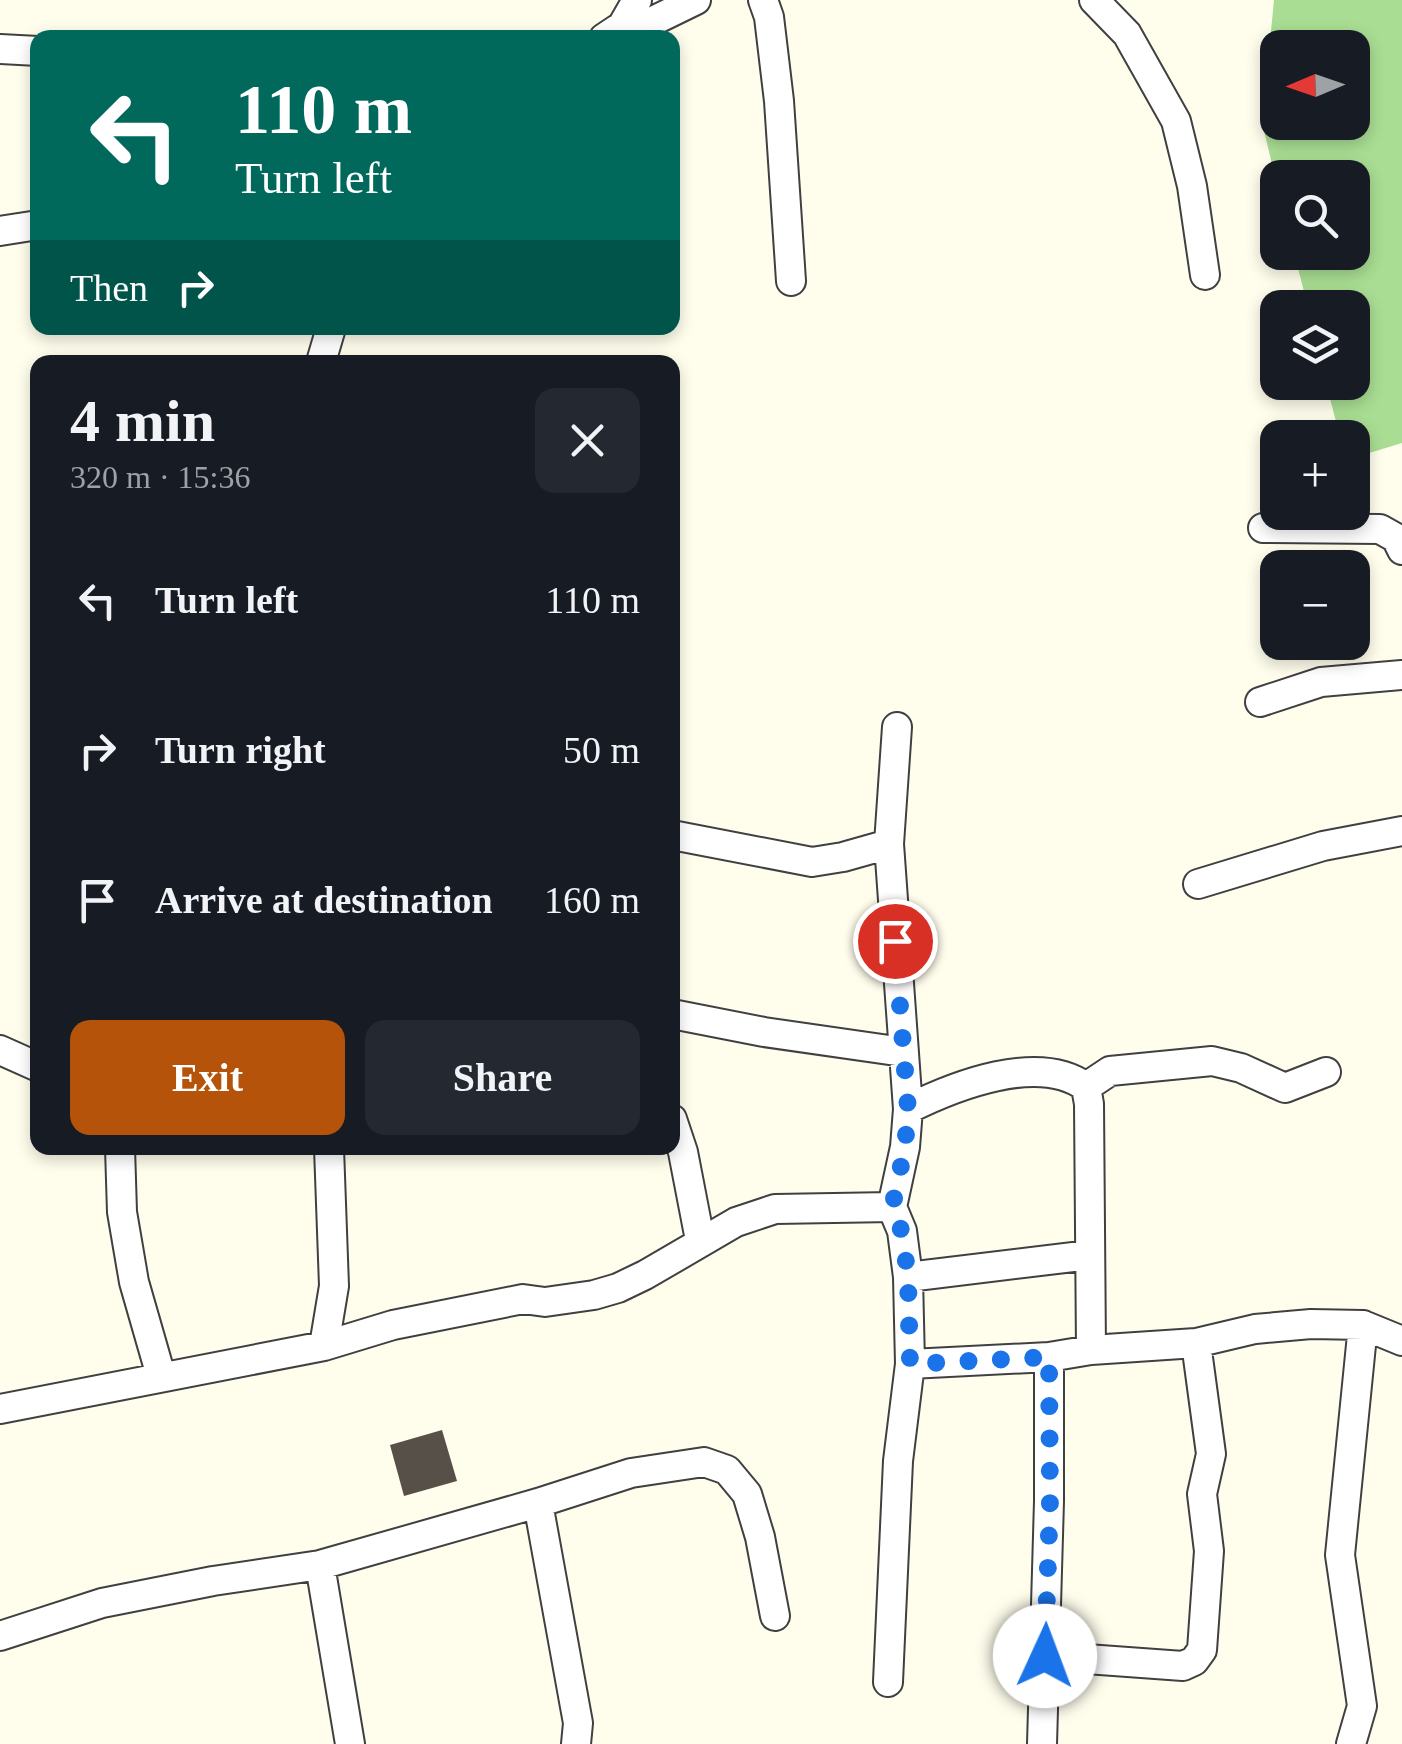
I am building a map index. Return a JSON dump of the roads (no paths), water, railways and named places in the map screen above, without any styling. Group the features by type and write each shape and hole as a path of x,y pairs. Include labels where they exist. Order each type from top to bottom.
{"street":[{"path":"614,30 637,0"},
{"path":"621,30 653,22 696,0"},
{"path":"764,0 770,17 780,101 791,281"},
{"path":"1094,0 1128,34 1176,121 1192,186 1204,275"},
{"path":"0,49 30,51"},
{"path":"0,230 30,226"},
{"path":"1370,530 1396,538 1402,550"},
{"path":"1260,702 1321,682 1402,675"},
{"path":"888,1682 898,1461 910,1364 908,1277 902,1232 892,1208 905,1147 908,1109 889,844 897,728"},
{"path":"1198,884 1323,846 1402,831"},
{"path":"680,837 812,862 889,844"},
{"path":"680,1016 903,1052"},
{"path":"0,1050 30,1063"},
{"path":"1086,1088 1110,1072 1184,1062 1240,1068 1286,1088 1326,1072"},
{"path":"908,1109 952,1088 992,1077 1040,1073 1076,1080 1086,1088 1091,1350"},
{"path":"680,1143 700,1240"},
{"path":"120,1155 122,1212 134,1282 161,1376"},
{"path":"324,1346 334,1272 329,1155"},
{"path":"0,1409 324,1346 393,1325 522,1299 568,1300 618,1288 700,1240 775,1209 892,1208"},
{"path":"908,1277 1090,1255"},
{"path":"910,1364 1049,1357 1196,1343 1255,1329 1312,1324 1363,1325 1402,1340"},
{"path":"1351,1744 1362,1706 1340,1556 1363,1325"},
{"path":"1045,1656 1183,1666 1194,1661 1202,1650 1209,1552 1202,1494 1210,1454 1196,1343"},
{"path":"1042,1744 1050,1501 1049,1357"},
{"path":"0,1636 102,1602 213,1580 320,1565 665,1466 704,1462 727,1470 747,1494 776,1616"},
{"path":"538,1503 578,1723 576,1744"},
{"path":"320,1565 350,1744"}]}
